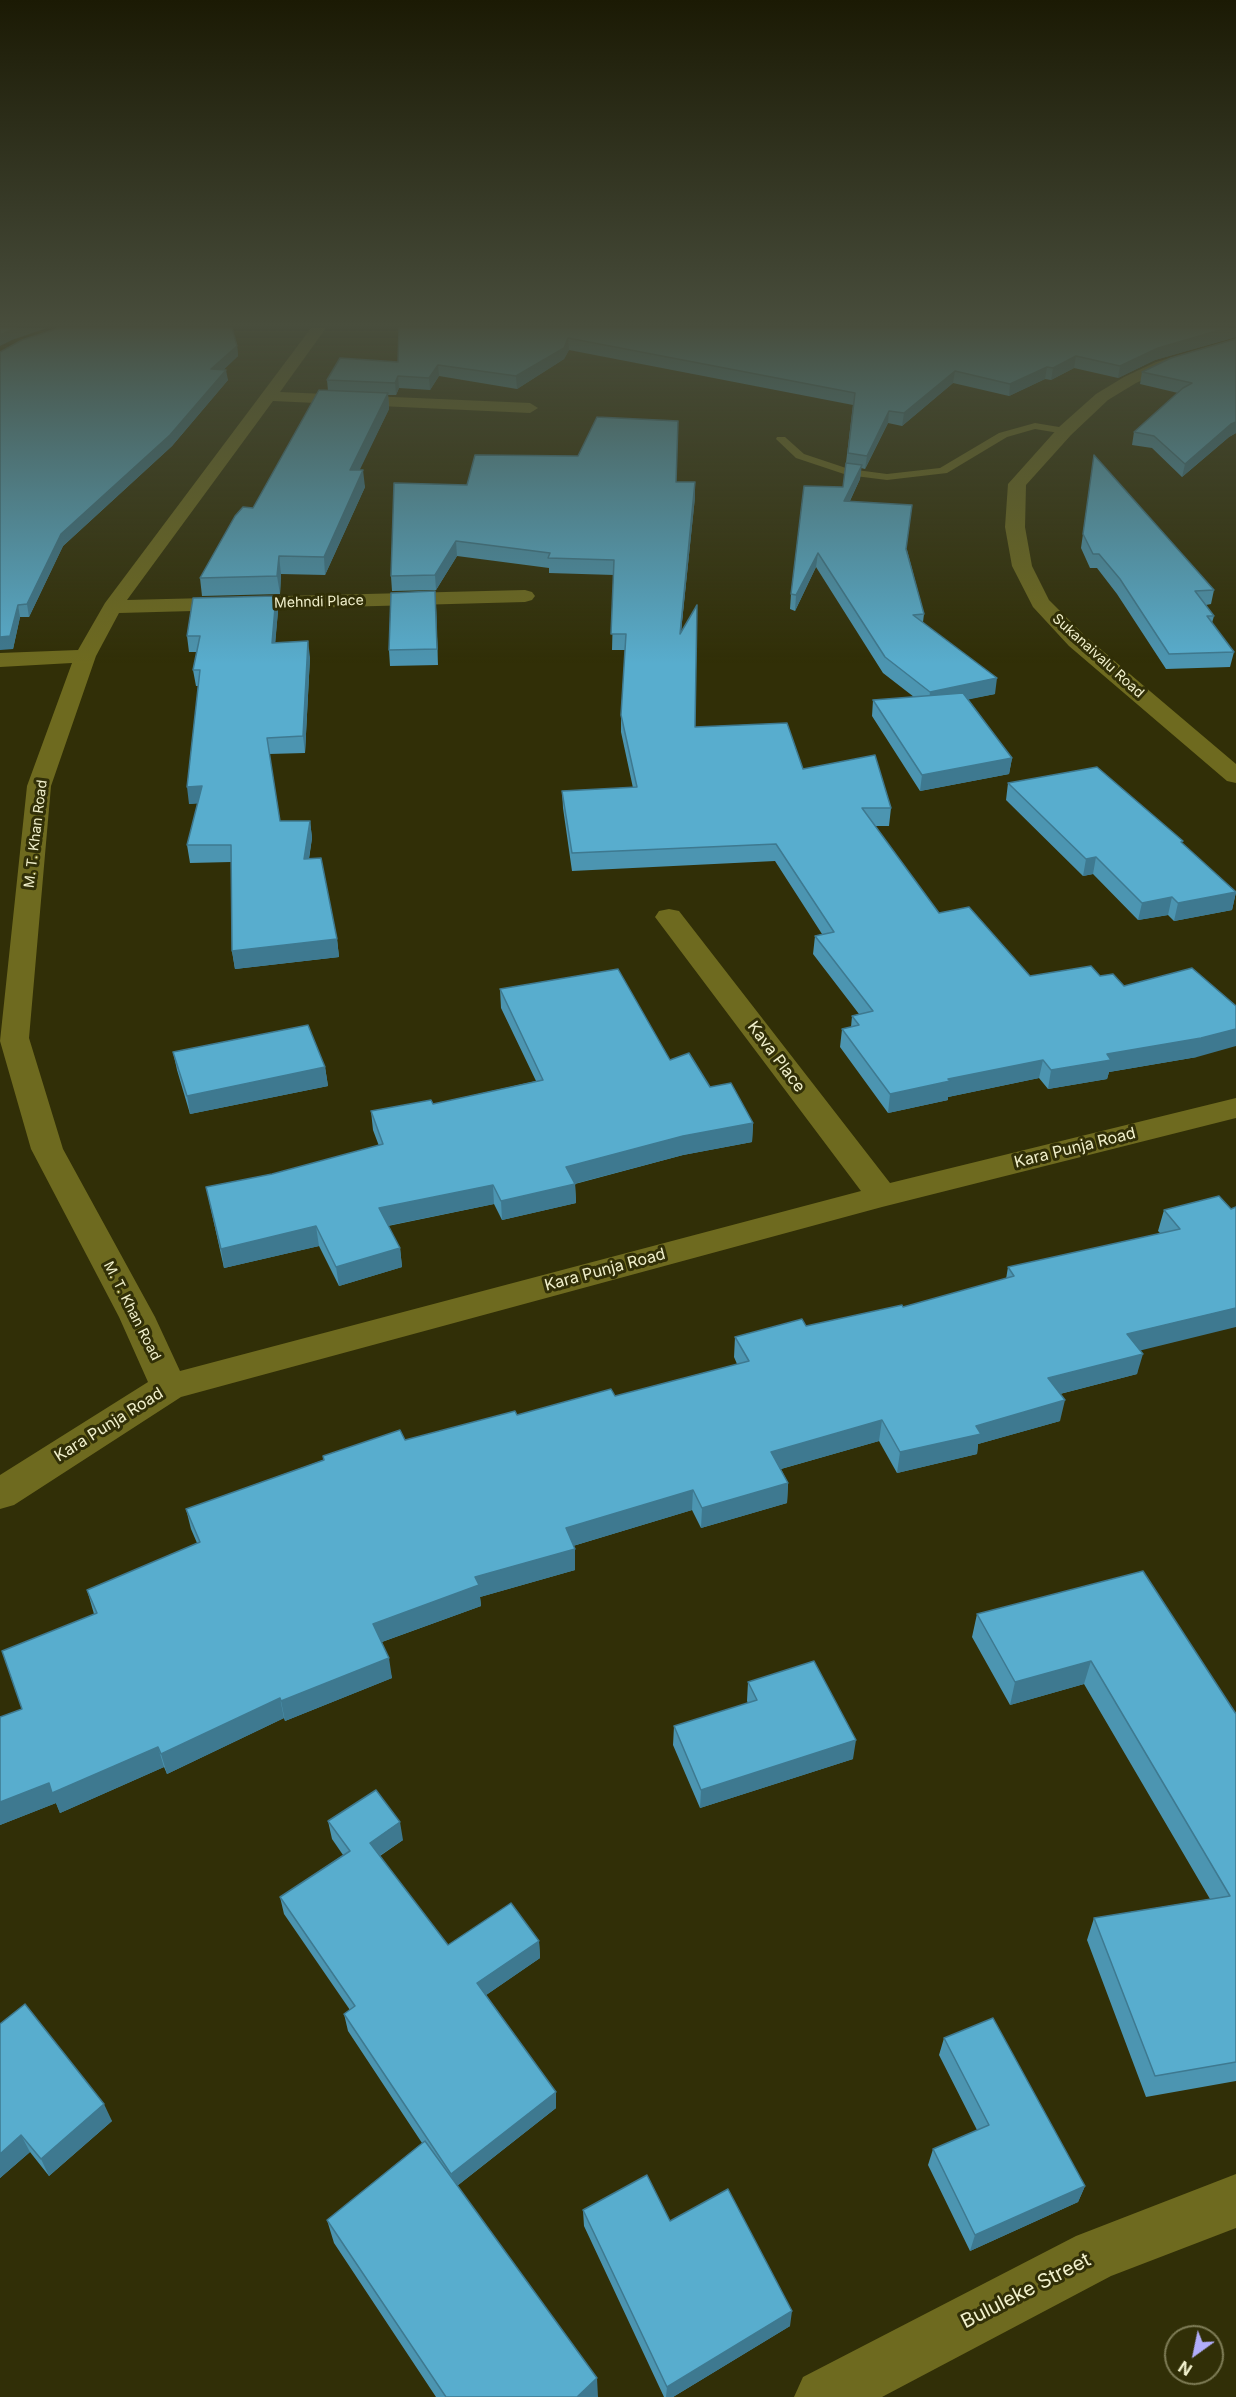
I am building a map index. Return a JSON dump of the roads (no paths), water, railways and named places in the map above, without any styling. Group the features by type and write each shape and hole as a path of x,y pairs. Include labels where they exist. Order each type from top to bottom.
{"street":[{"name":"M. T. Khan Road","path":"169,1387 137,1317 47,1149 14,1038 39,786 85,656 112,608 236,440"},
{"name":"Sukanaivalu Road","path":"1057,440 1017,484 1015,527 1022,566 1040,603 1077,640 1236,776"},
{"name":"Mehndi Place","path":"112,608 525,596"},
{"path":"0,660 85,656"},
{"name":"Kava Place","path":"669,917 882,1196"},
{"name":"Kara Punja Road","path":"0,1494 169,1387 882,1196 1236,1108"},
{"name":"Bululeke Street","path":"823,2397 1095,2255 1236,2201"}],"lane":[{"path":"782,440 800,456 847,472 887,477 943,471 995,440"}]}
